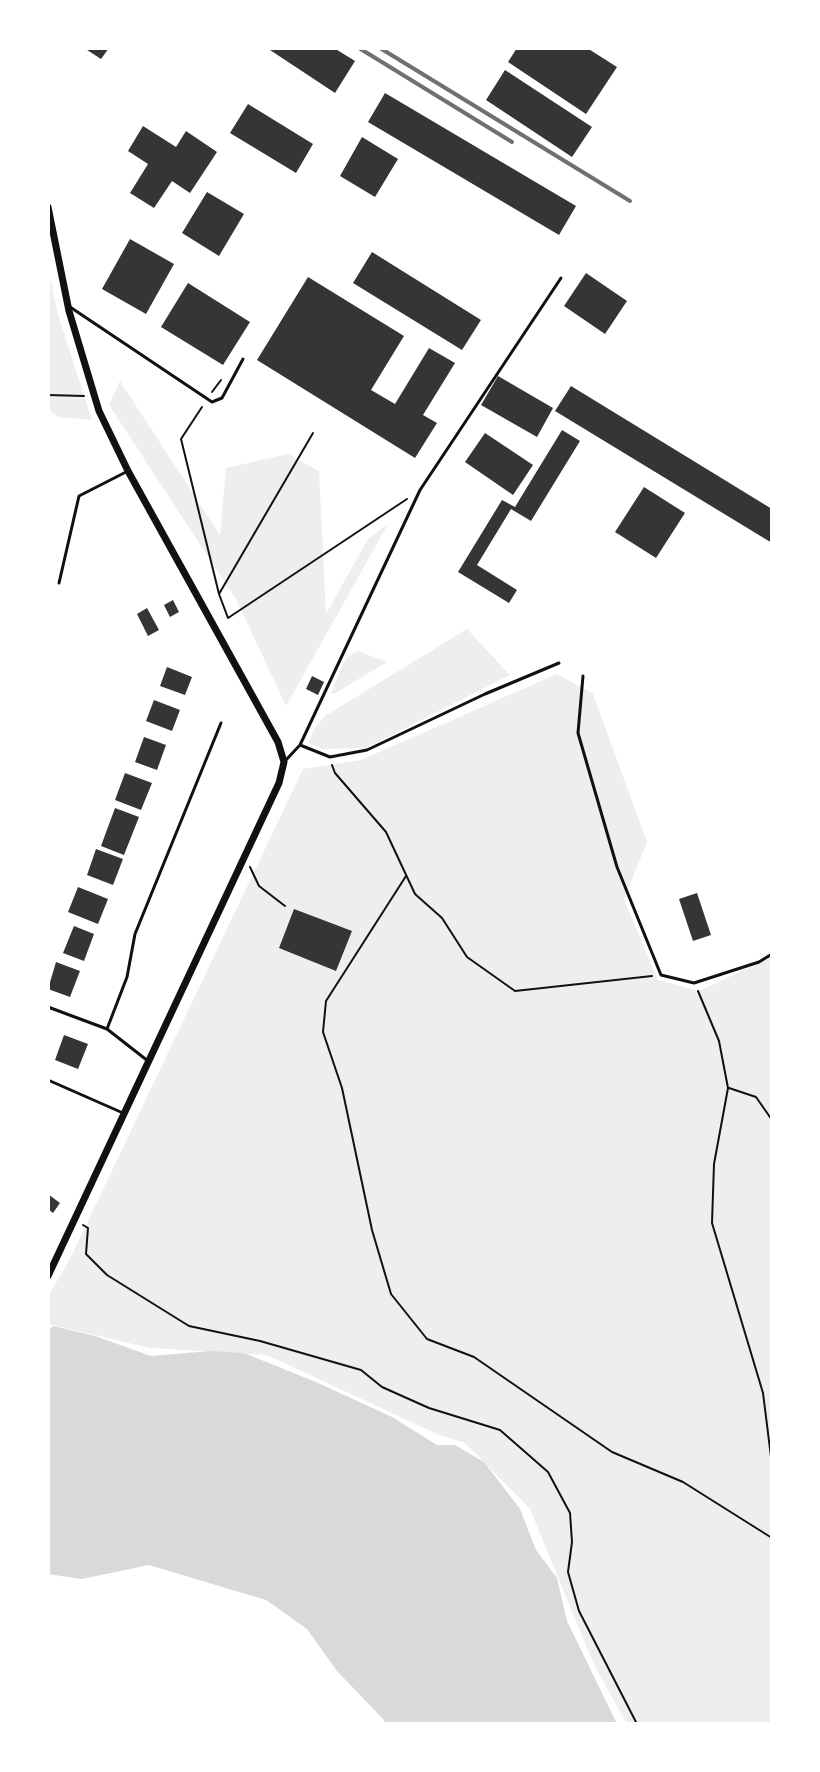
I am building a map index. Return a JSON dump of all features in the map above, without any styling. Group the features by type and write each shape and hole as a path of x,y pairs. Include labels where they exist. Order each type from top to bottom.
{"street":[{"path":"48,207 68,306 95,396 128,471 278,742 284,762 279,783 126,1114 48,1276"}],"lane":[{"path":"284,762 300,745 420,490 561,278"},
{"path":"68,306 212,402 222,398 243,359"},
{"path":"59,583 79,496 128,471"},
{"path":"300,745 330,757 367,750 485,694 559,663"},
{"path":"583,676 578,733 617,867 661,975 694,983 759,962 772,954"},
{"path":"107,1029 127,977 135,933 220,723"},
{"path":"48,1007 107,1029 150,1062"},
{"path":"48,1080 126,1114"}],"path":[{"path":"221,380 181,439 219,594 228,618 420,490"},
{"path":"48,395 95,396"},
{"path":"219,594 313,433"},
{"path":"330,757 335,773 386,832 415,894 442,918 467,957 515,991 661,975"},
{"path":"245,856 259,886 285,906"},
{"path":"406,876 326,1001 323,1032 342,1088 372,1230 391,1294 427,1339 474,1357 612,1452 683,1482 772,1538"},
{"path":"694,983 719,1041 728,1088 714,1164 712,1223 763,1393 772,1465"},
{"path":"728,1088 756,1097 772,1120"},
{"path":"76,1220 88,1228 86,1254 107,1275 189,1326 260,1341 361,1370 382,1387 429,1408 500,1430 548,1472 570,1514 572,1542 568,1572 579,1611 637,1724"}],"shaded area":[{"path":"48,268 58,315 92,420 58,417 48,409"},
{"path":"120,381 220,535 226,468 288,454 319,471 326,614 368,539 388,524 286,706 237,601 109,405"},
{"path":"467,629 510,675 366,748 323,749 308,743 315,728 325,716"},
{"path":"358,651 387,662 334,694 331,693 346,658"},
{"path":"557,674 593,694 647,842 624,899 658,980 699,991 772,957 772,1724 627,1724 594,1665 530,1509 465,1443 439,1435 267,1355 150,1348 48,1324 48,1296 69,1261 303,769 361,760"},
{"path":"54,1326 95,1336 151,1356 210,1351 244,1353 316,1382 392,1417 437,1445 455,1445 484,1462 520,1509 536,1550 557,1578 567,1621 617,1724 385,1724 384,1720 337,1671 307,1629 266,1600 149,1565 82,1579 48,1574 48,1329"}],"building":[{"path":"84,48 109,48 101,59"},
{"path":"267,48 334,48 355,61 335,93"},
{"path":"517,48 587,48 617,67 586,114 508,62"},
{"path":"505,70 592,127 572,157 486,100"},
{"path":"385,93 576,206 559,235 368,122"},
{"path":"248,104 313,144 296,173 230,133"},
{"path":"143,126 176,147 186,131 217,152 190,193 172,181 154,208 130,193 148,164 128,151"},
{"path":"362,137 398,159 375,197 340,176"},
{"path":"207,192 244,214 219,256 182,233"},
{"path":"130,239 174,264 146,314 102,289"},
{"path":"372,252 481,320 462,350 353,283"},
{"path":"586,273 627,301 605,334 564,306"},
{"path":"308,277 404,336 371,390 395,404 429,348 455,363 423,415 437,423 415,458 257,360"},
{"path":"188,283 250,322 223,365 161,327"},
{"path":"498,376 553,408 537,437 481,405"},
{"path":"571,386 772,509 772,543 555,411"},
{"path":"562,430 580,441 531,521 511,509 477,565 517,590 509,603 458,572 502,500 515,507"},
{"path":"485,433 533,465 513,495 465,462"},
{"path":"644,487 685,513 656,558 615,532"},
{"path":"173,600 179,612 170,617 164,605"},
{"path":"147,608 159,630 148,636 137,614"},
{"path":"167,667 192,677 185,695 160,686"},
{"path":"312,676 324,682 318,695 306,689"},
{"path":"154,700 180,710 172,731 146,721"},
{"path":"144,737 166,745 157,770 135,762"},
{"path":"125,773 152,783 141,810 115,800"},
{"path":"115,808 139,817 124,855 101,846"},
{"path":"96,849 123,859 113,885 87,875"},
{"path":"78,887 108,899 98,924 68,912"},
{"path":"697,893 711,935 693,941 679,899"},
{"path":"294,909 352,931 336,971 279,948"},
{"path":"74,926 94,934 84,961 63,953"},
{"path":"56,962 80,971 70,997 48,989"},
{"path":"64,1035 88,1044 78,1069 55,1060"},
{"path":"48,1194 60,1203 53,1213 48,1209"}],"railway":[{"path":"359,48 512,142"},
{"path":"380,48 630,201"}]}
